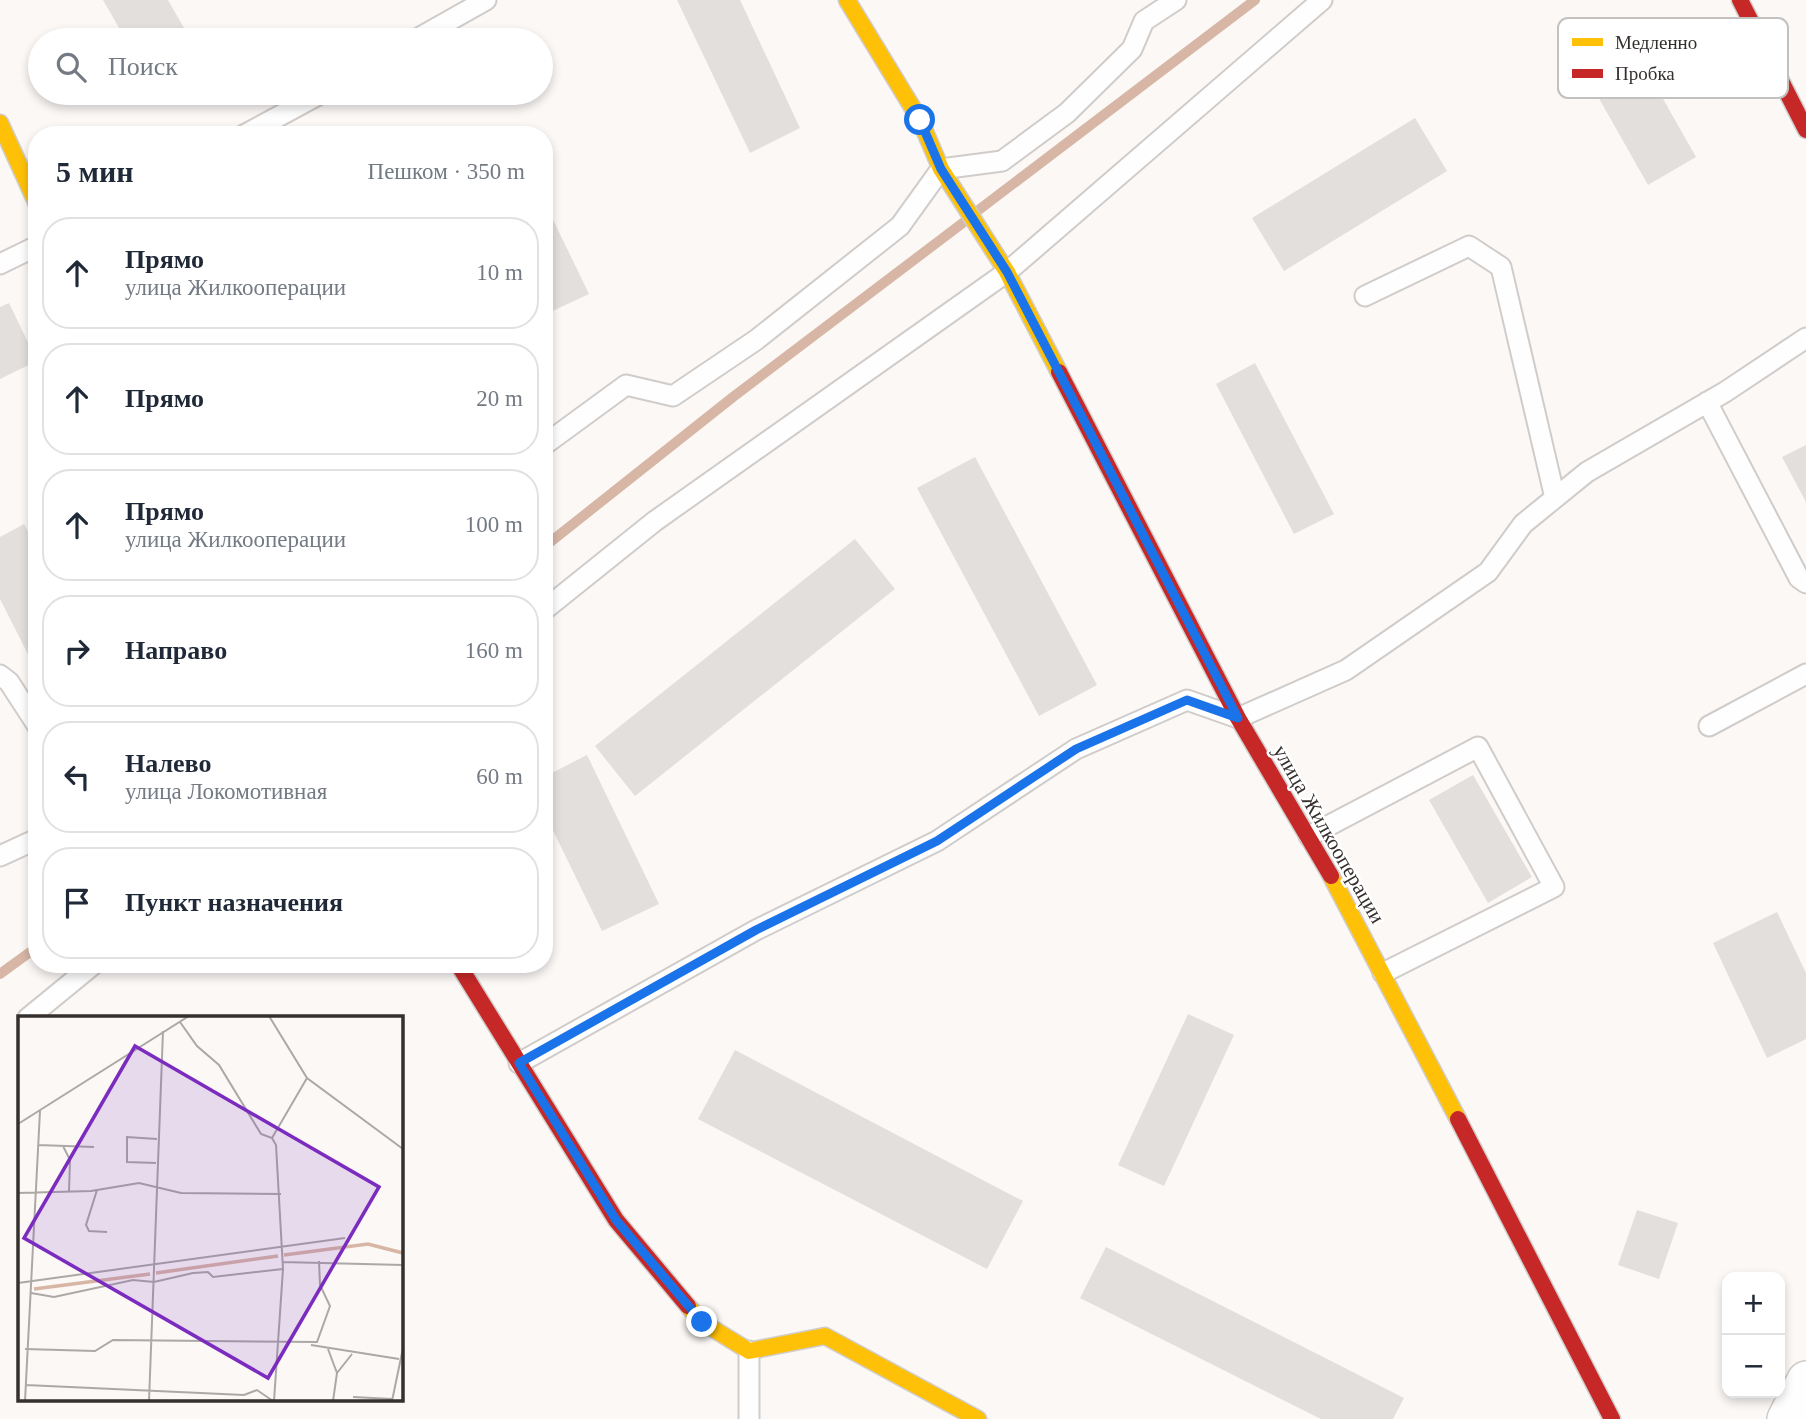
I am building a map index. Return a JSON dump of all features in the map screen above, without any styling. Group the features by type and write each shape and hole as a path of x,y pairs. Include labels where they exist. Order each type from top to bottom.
{"street":[{"path":"847,0 920,120 941,169"},
{"path":"1740,0 1749,18"},
{"path":"1788,95 1806,130"},
{"path":"0,123 28,184"},
{"name":"улица Жилкооперации","path":"941,169 1007,272 1238,718 1309,836 1383,973 1612,1419"},
{"path":"464,973 616,1220 702,1322 749,1351 825,1336 978,1419"},
{"path":"1786,1419 1806,1380"}],"lane":[{"path":"436,28 486,0"},
{"path":"553,438 626,385 673,396 756,341 900,226 941,169 1002,161 1067,113 1132,49 1144,21 1176,0"},
{"path":"553,603 655,521 1007,272 1322,0"},
{"path":"261,126 300,105"},
{"path":"1365,296 1469,246 1501,267 1555,498"},
{"path":"0,264 28,250"},
{"path":"519,1063 756,930 937,841 1076,749 1187,700 1238,718 1346,670 1488,572 1522,524 1587,472 1707,402 1806,338"},
{"path":"1707,402 1799,578 1806,583"},
{"path":"1709,726 1806,674"},
{"path":"0,675 9,682 28,711"},
{"path":"1309,836 1478,747 1554,887 1383,973"},
{"path":"0,856 28,843"},
{"path":"30,1016 83,973"},
{"path":"749,1351 749,1419"}],"building":[{"path":"103,0 168,0 184,28 119,28"},
{"path":"677,0 740,0 800,128 750,153"},
{"path":"1599,98 1663,98 1696,157 1648,185"},
{"path":"1415,118 1447,171 1284,271 1252,218"},
{"path":"553,220 589,294 553,311"},
{"path":"9,303 28,342 28,365 0,379 0,307"},
{"path":"1255,363 1334,514 1294,534 1216,384"},
{"path":"1806,445 1806,502 1782,457"},
{"path":"975,457 1097,685 1039,716 917,488"},
{"path":"24,524 28,532 28,654 0,599 0,537"},
{"path":"855,539 895,589 635,796 595,746"},
{"path":"587,755 659,904 602,931 553,830 553,772"},
{"path":"1473,775 1532,877 1488,903 1429,800"},
{"path":"1777,912 1806,973 1806,1039 1767,1058 1713,943"},
{"path":"1188,1014 1234,1035 1164,1186 1118,1165"},
{"path":"735,1050 1023,1201 987,1269 698,1119"},
{"path":"1637,1210 1678,1223 1659,1279 1618,1265"},
{"path":"1106,1247 1404,1398 1393,1419 1321,1419 1080,1298"}],"waterway":[{"path":"976,212 1255,0"},
{"path":"553,540 733,397 964,222"},
{"path":"0,974 28,954"}],"traffic: slow":[{"path":"847,0 920,120 941,169 1007,272 1059,372"},
{"path":"0,123 28,184"},
{"path":"1331,876 1458,1119"},
{"path":"688,1306 702,1322 749,1351 825,1336 978,1419"}],"traffic: jam":[{"path":"1740,0 1749,18"},
{"path":"1788,95 1806,130"},
{"path":"1059,372 1238,718 1331,876"},
{"path":"464,973 616,1220 688,1306"},
{"path":"1458,1119 1612,1419"}],"route":[{"path":"702,1322 616,1220 519,1063 756,930 937,841 1076,749 1187,700 1238,718 1007,272 941,169 920,120"}]}
